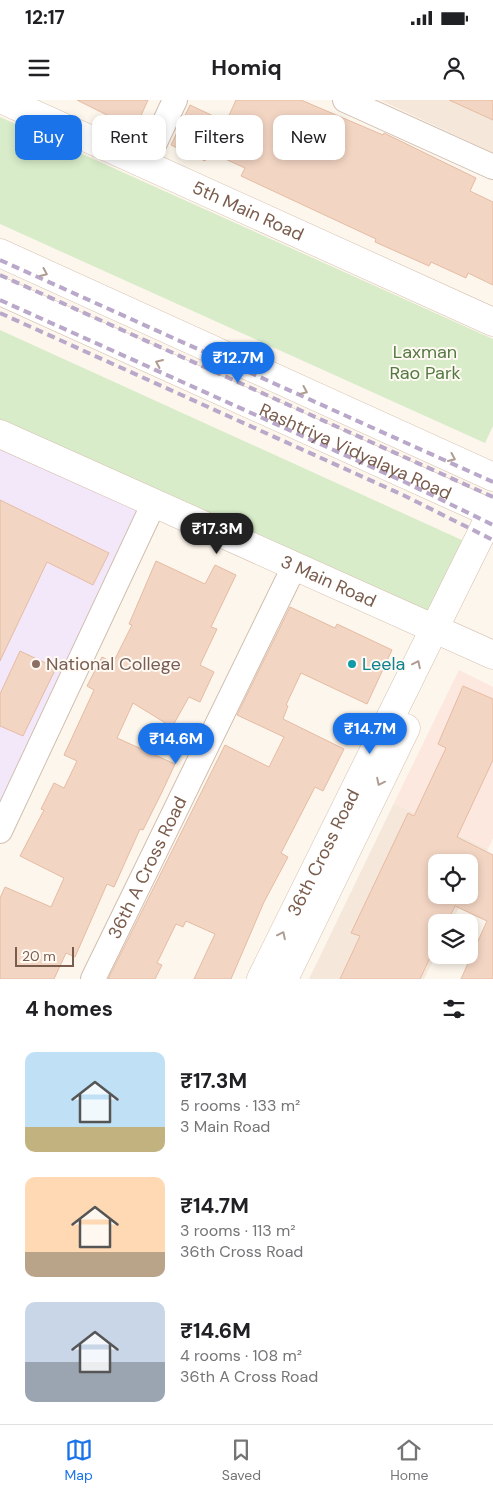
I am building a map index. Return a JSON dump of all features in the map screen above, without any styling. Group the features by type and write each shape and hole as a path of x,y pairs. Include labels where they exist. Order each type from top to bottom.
{"main road":[{"name":"5th Main Road","path":"4,100 493,322"},
{"name":"Rashtriya Vidyalaya Road","path":"0,252 493,477"},
{"name":"Rashtriya Vidyalaya Road","path":"0,291 492,512"},
{"name":"3 Main Road","path":"0,434 493,655"},
{"name":"36th Cross Road","path":"284,979 443,632 492,512"},
{"name":"36th Cross Road","path":"261,979 443,632 493,549"}],"street":[{"path":"145,164 175,100"},
{"path":"346,100 493,167"},
{"path":"0,830 154,503"},
{"name":"36th A Cross Road","path":"93,979 294,567"}],"shaded area":[{"path":"380,100 493,100 493,153"},
{"name":"National College","path":"0,443 144,510 0,817"},
{"path":"459,670 493,687 493,838 488,849 394,803"},
{"path":"394,803 488,849 478,870 478,854 428,854 428,904 461,904 456,914 428,914 428,964 432,964 424,979 309,979"}],"green space":[{"name":"Laxman Rao Park","path":"0,117 15,124 15,160 82,160 82,154 493,339 493,426 485,443 0,224"},
{"path":"0,330 464,541 429,619 0,423"}],"building":[{"path":"77,100 148,100 141,115 107,115"},
{"path":"236,100 301,100 336,115 273,115 273,160 345,160 345,119 383,135 384,133 476,178 470,191 493,202 493,285 468,273 466,278 431,262 429,266 375,242 376,239 241,176 245,168 228,160 263,160 263,115 229,115"},
{"path":"449,100 493,100 493,120"},
{"path":"190,105 211,115 185,115"},
{"path":"176,134 176,147 171,145"},
{"path":"0,500 109,553 93,585 47,562 0,661"},
{"path":"156,561 205,584 215,565 236,575 211,627 217,629 200,665 214,672 200,702 189,697 172,727 133,703 117,738 175,764 143,830 140,829 114,887 107,884 75,957 66,953 54,979 0,979 0,898 5,887 51,907 64,878 20,856 44,810 41,809 54,783 64,788 77,761 64,755 94,690 87,686 102,657 113,663 132,625 129,624"},
{"path":"290,607 335,628 337,624 392,650 367,704 301,673 286,705 288,706 283,719 344,749 323,791 315,787 281,853 288,857 264,902 231,979 194,979 215,934 186,921 183,927 176,924 157,963 162,965 155,979 108,979 225,745 269,767 284,737 237,715"},
{"path":"20,651 56,668 23,736 0,726 0,694"},
{"path":"463,686 493,699 493,760 457,837 493,855 493,979 461,979 468,964 478,964 478,941 487,921 478,917 478,914 472,914 455,906 451,914 428,914 428,962 420,979 340,979 360,936 351,933 408,813 414,816 446,748 438,744"}],"railway":[{"path":"0,260 493,482"},
{"path":"0,275 493,497"},
{"path":"0,300 407,483 493,525"},
{"path":"0,313 403,495 493,540"}],"place":[{"name":"National College","path":"36,664"},
{"name":"Leela","path":"352,664"}]}
